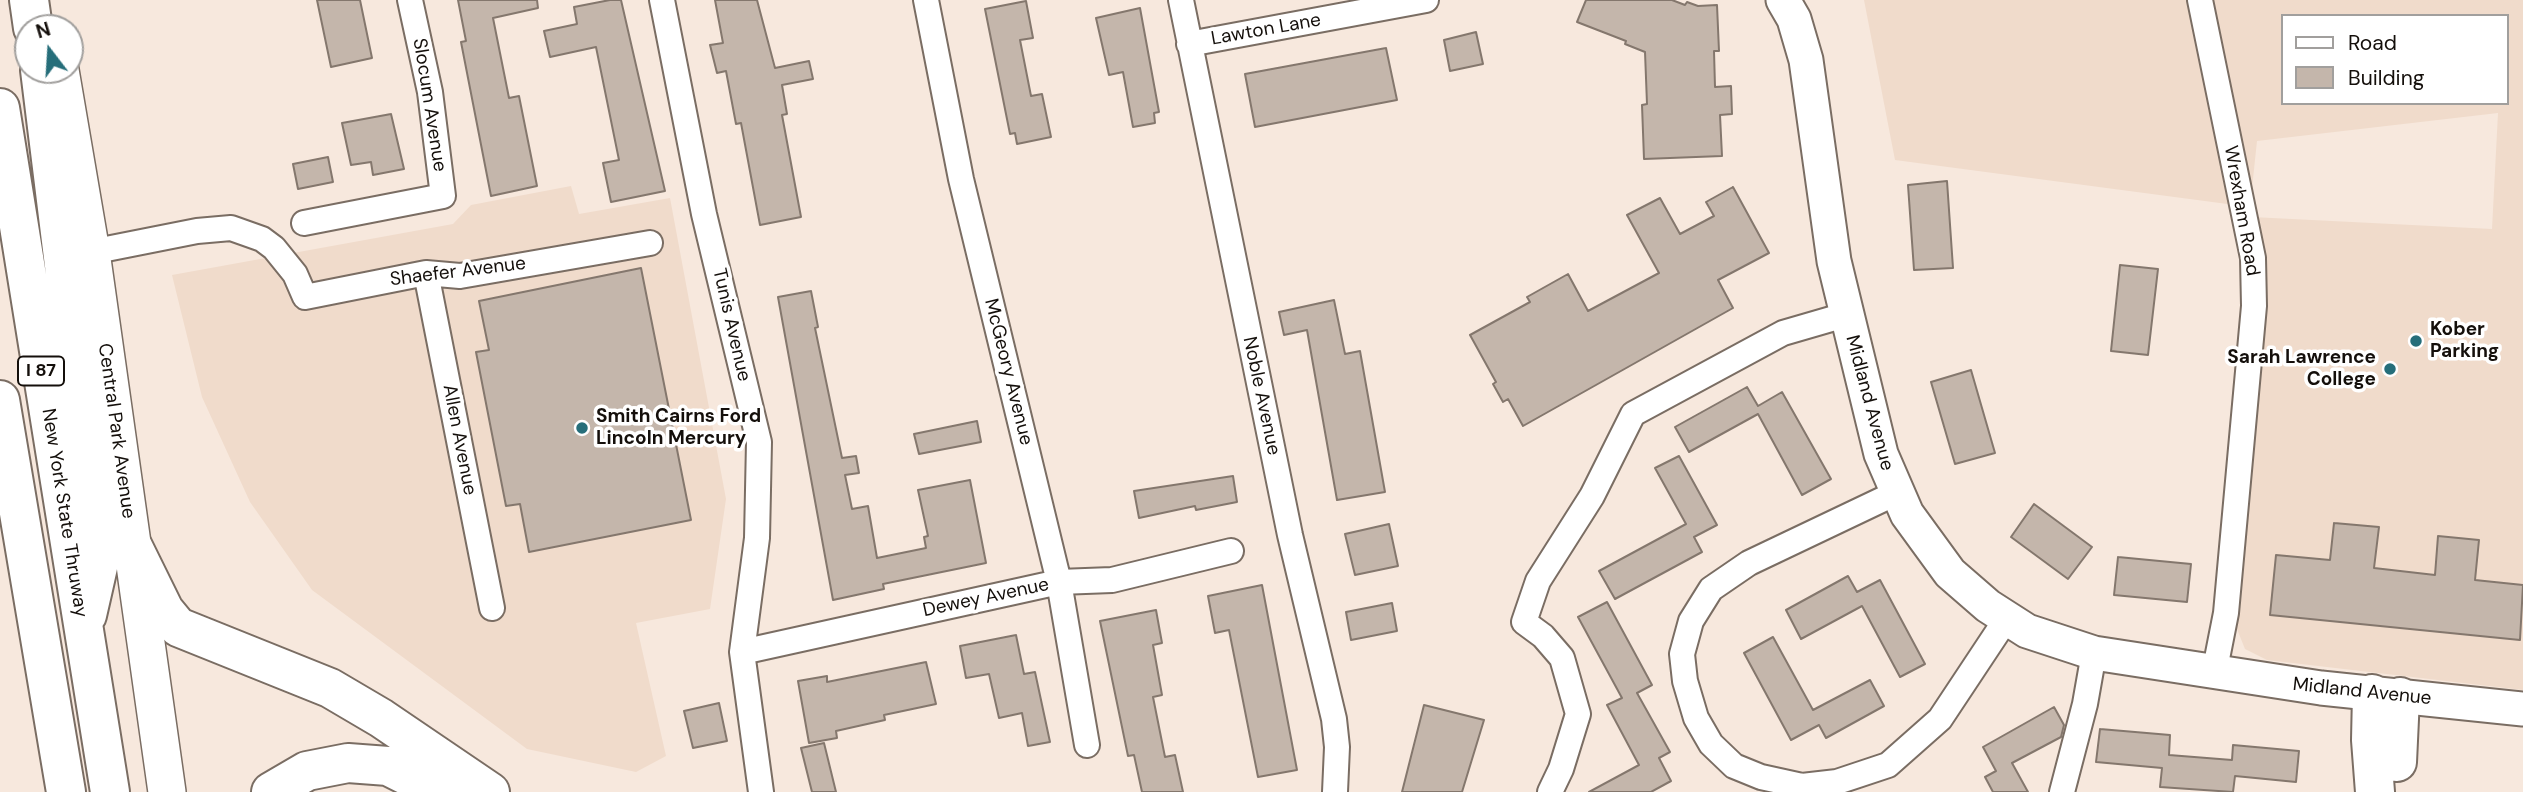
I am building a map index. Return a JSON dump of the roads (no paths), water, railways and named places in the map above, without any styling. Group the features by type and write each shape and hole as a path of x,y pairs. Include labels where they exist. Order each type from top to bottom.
{"highway":[{"path":"42,84 100,558 83,634"},
{"name":"New York State Thruway","path":"0,108 110,792"},
{"name":"I 87","path":"0,400 66,792"},
{"path":"0,478 22,528"},
{"path":"133,547 164,610 177,626 330,688 381,718 490,792"},
{"path":"2375,792 2371,740 2386,696"},
{"path":"2386,696 2397,792"},
{"path":"271,792 307,771 348,763 388,766 440,792"}],"main road":[{"name":"Central Park Avenue","path":"62,84 91,252 167,792"}],"street":[{"name":"Slocum Avenue","path":"304,222 443,196 430,92 410,0"},
{"name":"Tunis Avenue","path":"662,0 704,214 759,442 757,538 742,652 761,792"},
{"name":"McGeory Avenue","path":"926,0 961,178 1059,582 1087,745"},
{"name":"Noble Avenue","path":"1181,0 1290,534 1334,719 1337,747 1335,792"},
{"name":"Lawton Lane","path":"1189,44 1426,0"},
{"name":"Midland Avenue","path":"1783,0 1794,19 1806,60 1824,201 1845,316 1881,454 1896,493 1919,533 1950,573 2007,618 2050,641 2094,653 2214,674 2386,696 2523,709"},
{"name":"Wrexham Road","path":"2200,0 2253,258 2255,306 2226,613 2214,674"},
{"name":"Shaefer Avenue","path":"91,252 214,228 231,228 262,239 274,248 295,274 305,297 426,273 460,276 650,243"},
{"name":"Allen Avenue","path":"426,273 492,608"},
{"path":"1550,792 1562,769 1578,714 1562,658 1543,636 1524,622 1538,581 1592,495 1633,414 1783,333 1845,316"},
{"path":"1896,493 1749,563 1711,589 1691,621 1682,654 1685,681 1696,719 1710,744 1734,766 1761,777 1802,786 1838,782 1888,765 1940,719 2007,618"},
{"name":"Dewey Avenue","path":"742,652 1059,582 1112,580 1231,551"},
{"path":"2062,792 2085,704 2094,653"}],"place":[{"name":"Kober Parking","path":"2416,341"},
{"name":"Sarah Lawrence College","path":"2390,369"},
{"name":"Smith Cairns Ford Lincoln Mercury","path":"582,428"}]}
